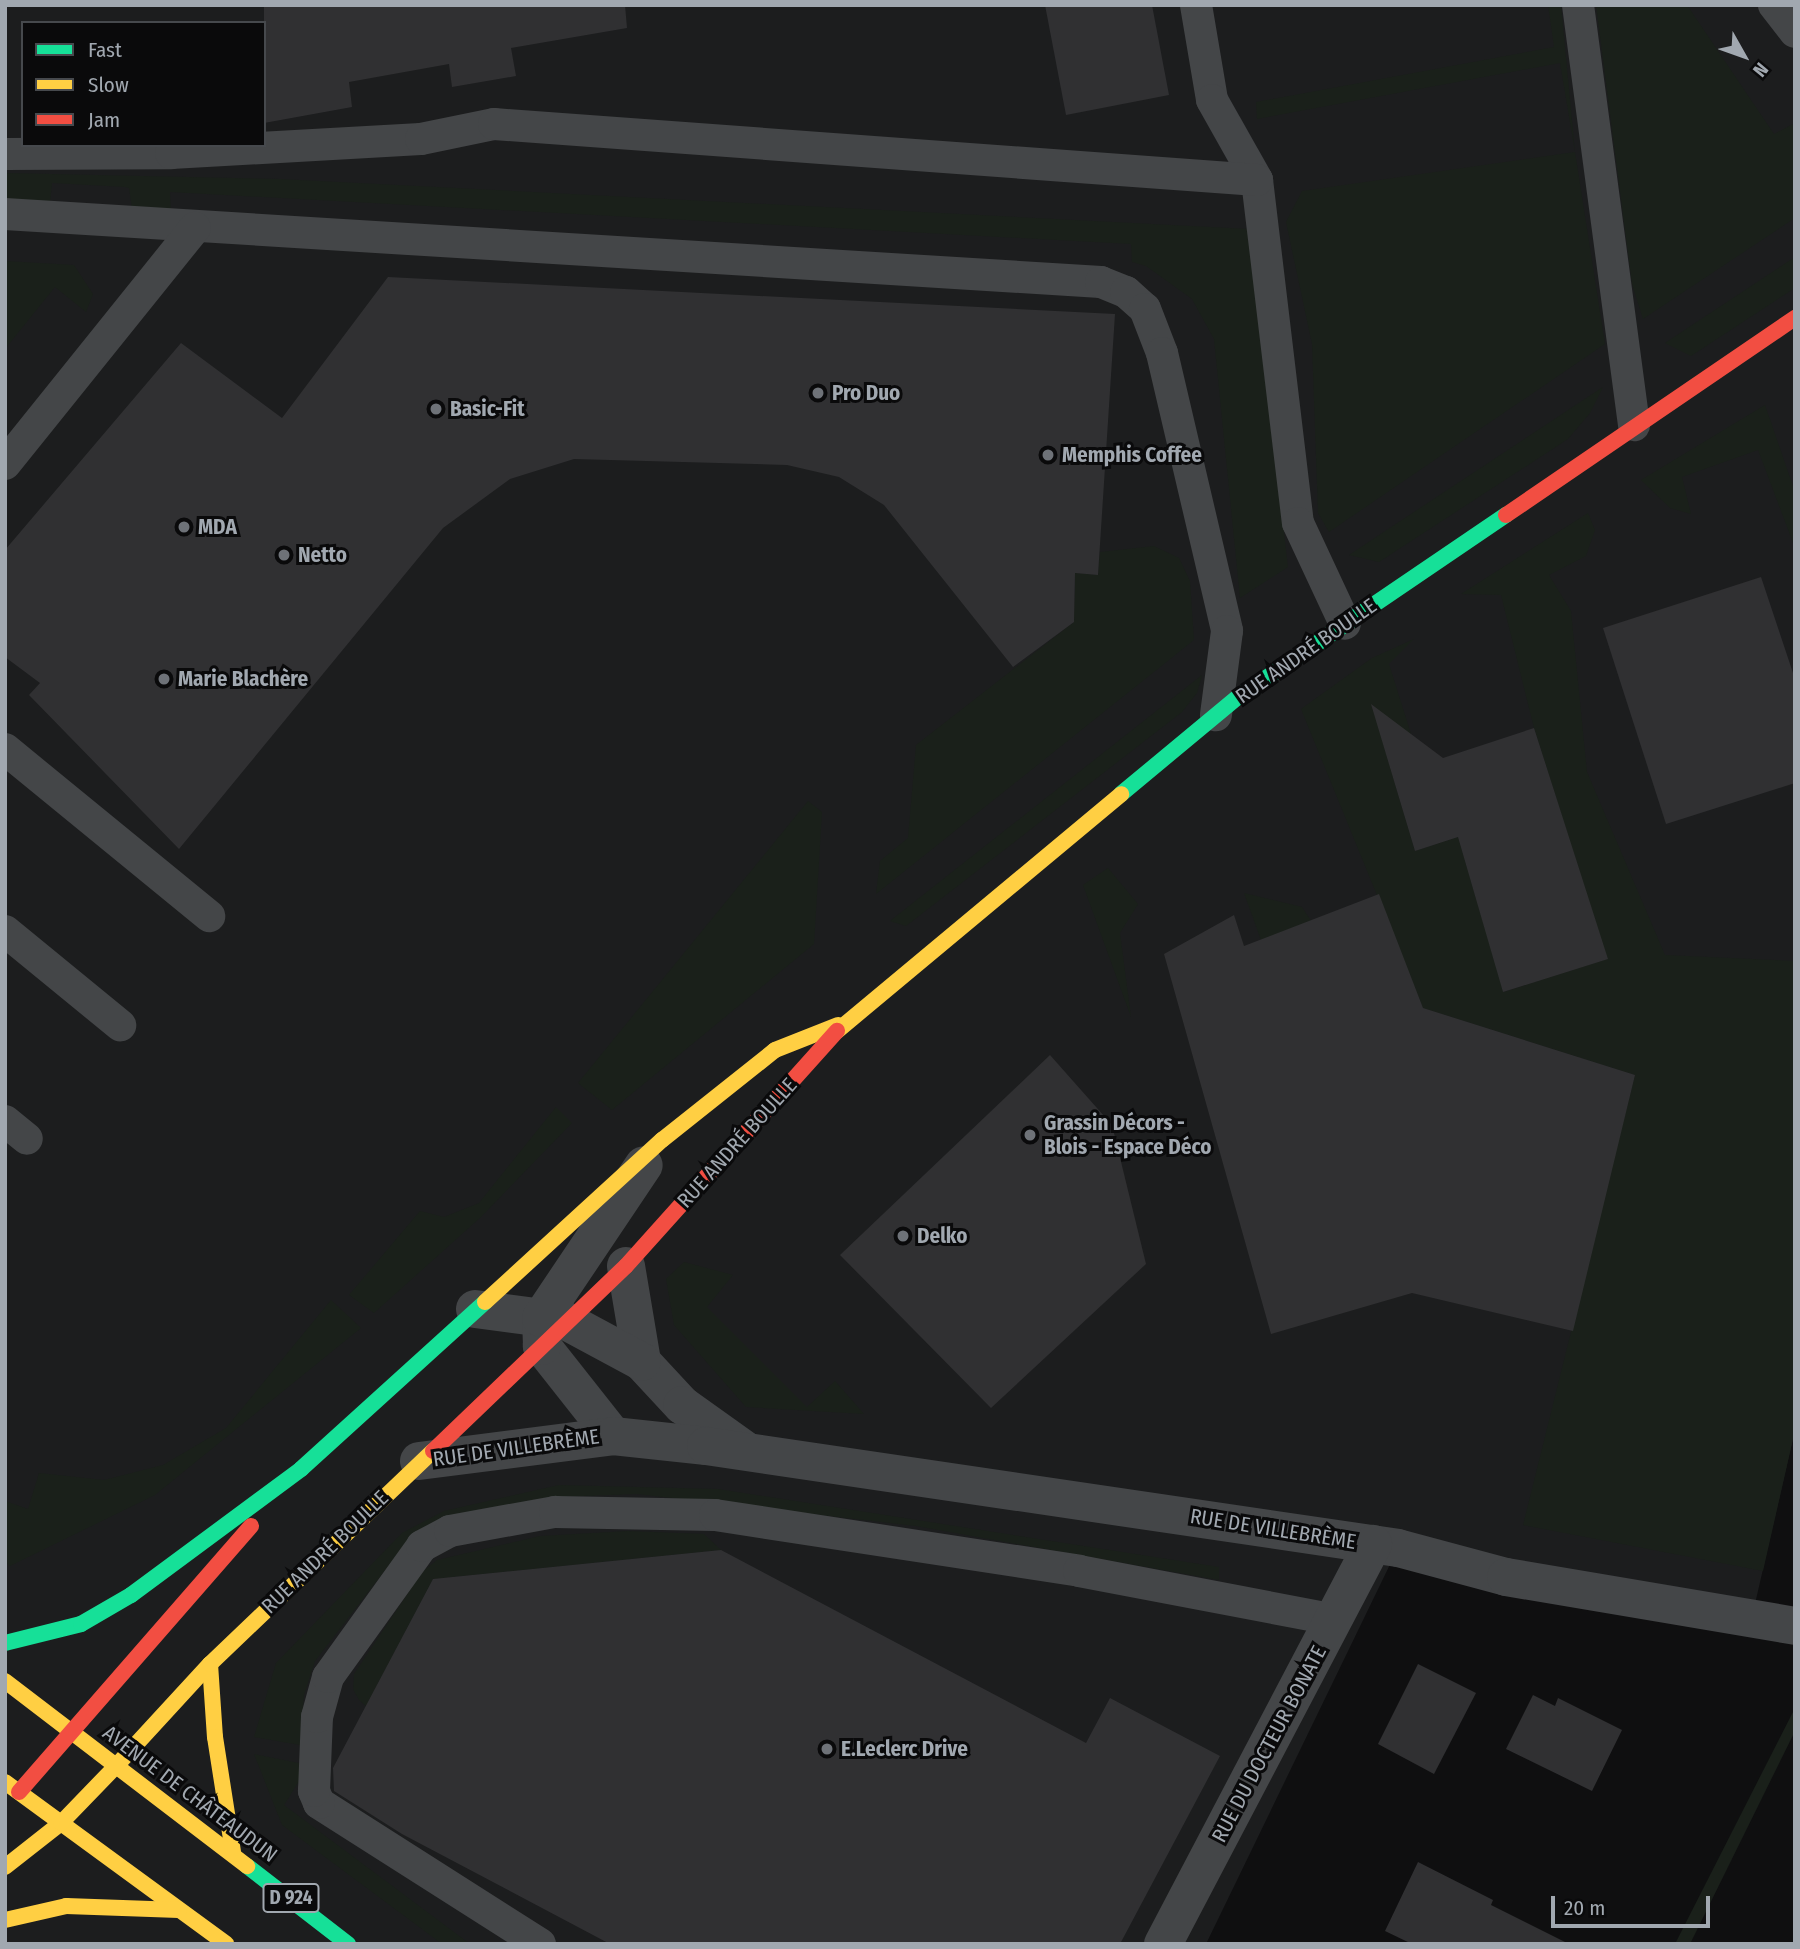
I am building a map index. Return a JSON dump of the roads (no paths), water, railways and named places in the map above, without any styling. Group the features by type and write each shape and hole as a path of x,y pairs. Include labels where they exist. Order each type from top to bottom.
{"street":[{"name":"RUE ANDRÉ BOULLE","path":"5,1867 61,1824 210,1664 550,1329 626,1266 846,1021 1216,715 1634,425 1795,318"},
{"name":"RUE ANDRÉ BOULLE","path":"5,1643 81,1624 121,1601 301,1469 662,1140 775,1049 846,1021"},
{"name":"RUE ANDRÉ BOULLE","path":"550,1329 662,1140"},
{"path":"626,1266 642,1362"},
{"path":"475,1310 550,1329"},
{"name":"RUE DE VILLEBRÈME","path":"550,1329 642,1362 682,1405 746,1451"},
{"name":"RUE DE VILLEBRÈME","path":"550,1329 613,1436"},
{"name":"RUE DE VILLEBRÈME","path":"419,1461 613,1436 746,1451 1373,1544 1506,1577 1795,1626"},
{"path":"19,1792 301,1469"},
{"name":"RUE DU DOCTEUR BONATE","path":"1163,1944 1373,1544"},
{"path":"210,1664 215,1737 233,1852"},
{"name":"AVENUE DE CHÂTEAUDUN","path":"5,1681 233,1852 348,1944"},
{"path":"5,1782 226,1944"},
{"path":"5,1920 66,1906 179,1910"}],"lane":[{"path":"1196,5 1212,100 1257,180 1298,523 1345,624"},
{"path":"1578,5 1634,425"},
{"path":"1774,5 1795,32"},
{"path":"5,154 171,153 421,139 494,124 1257,180"},
{"path":"5,215 1101,282 1126,292 1145,309 1161,353 1227,631 1216,715"},
{"path":"5,464 195,228"},
{"path":"5,748 209,916"},
{"path":"5,931 120,1025"},
{"path":"540,1944 319,1803 314,1791 317,1717 328,1677 422,1546 450,1531 555,1512 715,1515 1079,1571 1335,1620"}],"place":[{"name":"Pro Duo","path":"818,393"},
{"name":"Basic-Fit","path":"436,409"},
{"name":"Memphis Coffee","path":"1048,455"},
{"name":"MDA","path":"184,527"},
{"name":"Netto","path":"284,555"},
{"name":"Marie Blachère","path":"164,679"},
{"name":"Grassin Décors - Blois - Espace Déco","path":"1030,1135"},
{"name":"Delko","path":"903,1236"},
{"name":"E.Leclerc Drive","path":"827,1749"}]}
